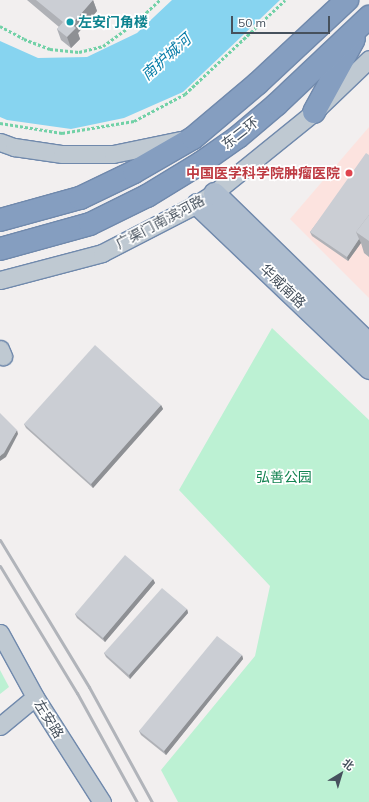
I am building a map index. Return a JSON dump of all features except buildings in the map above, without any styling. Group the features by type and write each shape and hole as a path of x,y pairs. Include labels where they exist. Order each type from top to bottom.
{"highway":[{"name":"东二环","path":"0,220 80,198 134,172 193,138 258,83 347,0"},
{"name":"东二环","path":"0,249 90,224 161,188 238,136 277,104 367,19"},
{"path":"314,112 367,19"}],"main road":[{"name":"华威南路","path":"206,198 369,344"},
{"name":"华威南路","path":"206,198 369,368"}],"street":[{"name":"广渠门南滨河路","path":"0,280 102,253 206,198 314,112 369,59"},
{"path":"0,142 14,147 62,154 113,154 193,138"},
{"name":"左安路","path":"0,633 35,697 102,802"},
{"path":"0,726 35,697"}],"path":[{"path":"0,26 24,39 50,49 79,52 103,46 135,24 160,0"},
{"path":"0,123 62,133 134,121 184,94 285,0"}],"shaded area":[{"name":"中国医学科学院肿瘤医院","path":"369,127 369,298 290,219"}],"green space":[{"name":"弘善公园","path":"272,328 369,420 369,802 178,802 161,770 255,656 270,586 179,490"},
{"path":"0,670 9,687 0,694"}],"water":[{"name":"南护城河","path":"172,0 280,0 183,92 124,118 71,129 7,120 0,117 0,41 38,58 87,57 137,33"}],"railway":[{"path":"0,540 89,687 152,802"},
{"path":"0,566 77,693 137,802"}],"place":[{"name":"左安门角楼","path":"70,22"},
{"name":"中国医学科学院肿瘤医院","path":"349,173"}]}
